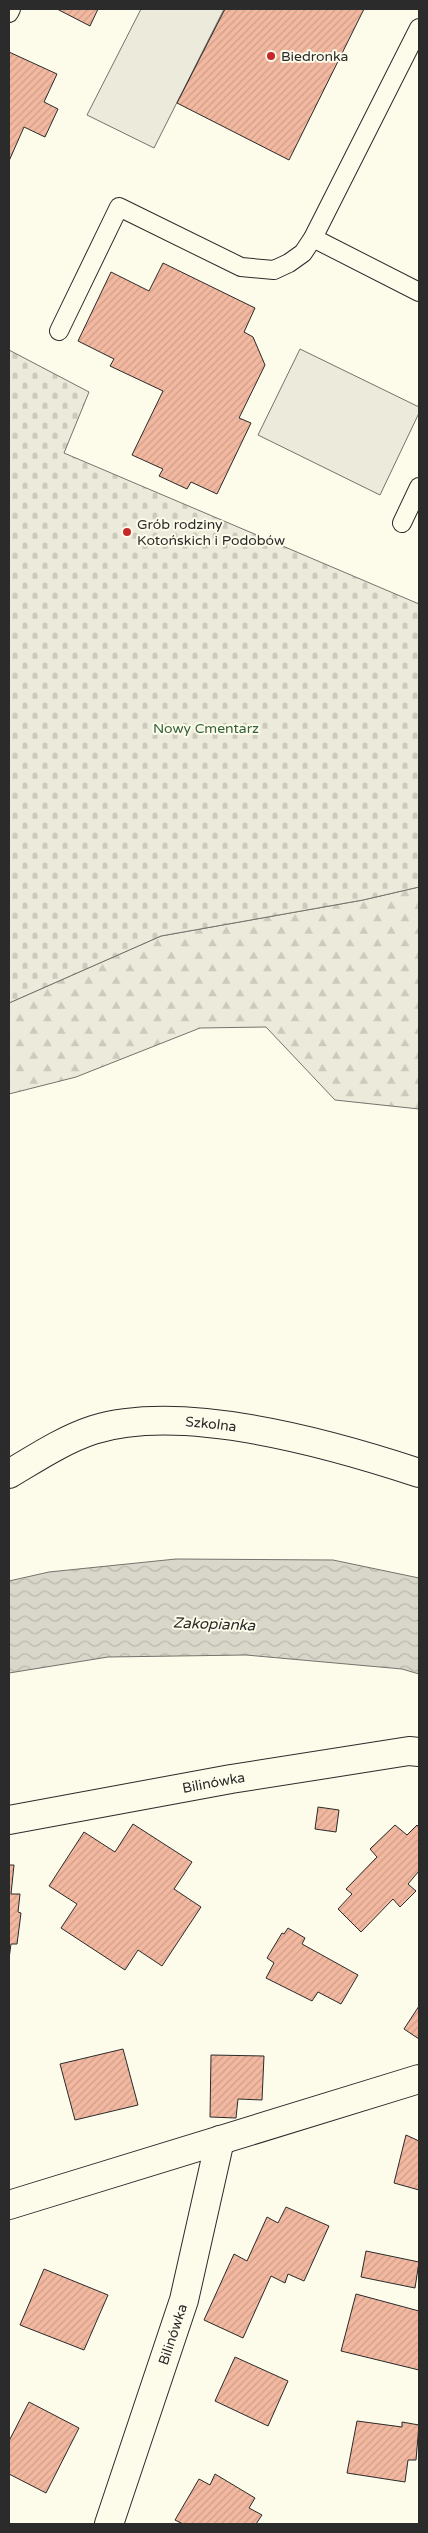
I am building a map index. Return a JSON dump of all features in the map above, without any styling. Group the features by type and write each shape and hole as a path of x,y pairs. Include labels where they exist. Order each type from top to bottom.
{"street":[{"name":"Szkolna","path":"9,1474 56,1447 93,1430 134,1423 186,1421 284,1436 361,1453 419,1473"},
{"name":"Bilinówka","path":"9,1820 231,1779 409,1750 419,1752"},
{"path":"9,2205 419,2079"},
{"name":"Bilinówka","path":"109,2524 184,2300 220,2140"}],"lane":[{"path":"9,13 11,9"},
{"path":"59,331 119,207 241,267 274,270 289,263 303,253 313,238 419,28"},
{"path":"313,238 419,292"},
{"path":"402,522 419,487"}],"green space":[{"name":"Nowy Cmentarz","path":"9,350 89,392 64,453 419,604 419,887 363,900 161,936 9,1003"},
{"path":"419,887 419,1109 335,1100 266,1027 200,1028 76,1077 9,1094 9,1003 161,936 363,900"}],"shaded area":[{"path":"141,9 224,9 154,148 87,115"},
{"path":"300,349 419,407 419,413 380,495 258,435"}],"water":[{"name":"Zakopianka","path":"176,1559 333,1560 419,1578 419,1674 402,1669 246,1655 108,1657 9,1673 9,1581 49,1572"}],"building":[{"path":"57,9 98,9 90,26"},
{"name":"Biedronka","path":"225,9 364,9 289,160 177,103"},
{"path":"9,52 57,74 44,102 58,109 45,137 24,127 9,161"},
{"path":"163,263 255,308 244,332 253,337 265,365 239,418 251,423 217,494 191,482 187,489 159,476 163,469 132,455 163,391 110,366 114,359 78,341 111,272 149,291"},
{"path":"318,1807 339,1810 336,1832 315,1829"},
{"path":"133,1824 192,1862 174,1889 201,1907 162,1966 138,1950 125,1970 61,1928 77,1904 49,1886 84,1832 115,1852"},
{"path":"395,1825 407,1835 417,1825 419,1828 419,1871 408,1884 416,1891 400,1907 393,1899 361,1932 338,1909 352,1894 346,1889 377,1857 370,1849"},
{"path":"9,1865 14,1865 11,1894 20,1894 18,1912 21,1913 17,1944 11,1944 9,1959"},
{"path":"288,1928 305,1938 302,1944 358,1975 341,2004 318,1992 312,2001 266,1978 274,1963 267,1958 282,1933 284,1934"},
{"path":"419,2006 419,2039 404,2029"},
{"path":"123,2049 138,2105 75,2120 60,2064"},
{"path":"211,2055 264,2056 262,2100 238,2099 236,2118 210,2117"},
{"path":"406,2135 419,2141 419,2190 394,2183"},
{"path":"286,2207 329,2226 304,2281 288,2274 285,2283 271,2276 243,2338 204,2320 234,2254 247,2261 267,2217 278,2223"},
{"path":"366,2251 419,2262 415,2288 361,2277"},
{"path":"44,2269 108,2295 84,2350 20,2325"},
{"path":"356,2294 419,2311 419,2370 341,2351"},
{"path":"235,2357 288,2381 268,2426 215,2401"},
{"path":"29,2402 79,2428 46,2493 9,2474 9,2441"},
{"path":"357,2421 402,2427 402,2422 419,2425 416,2460 408,2460 405,2482 347,2473"},
{"path":"215,2474 255,2498 249,2508 262,2515 256,2524 183,2524 175,2520 199,2479 210,2485"}],"place":[{"name":"Biedronka","path":"271,56"},
{"name":"Grób rodziny Kotońskich i Podobów","path":"127,532"}]}
